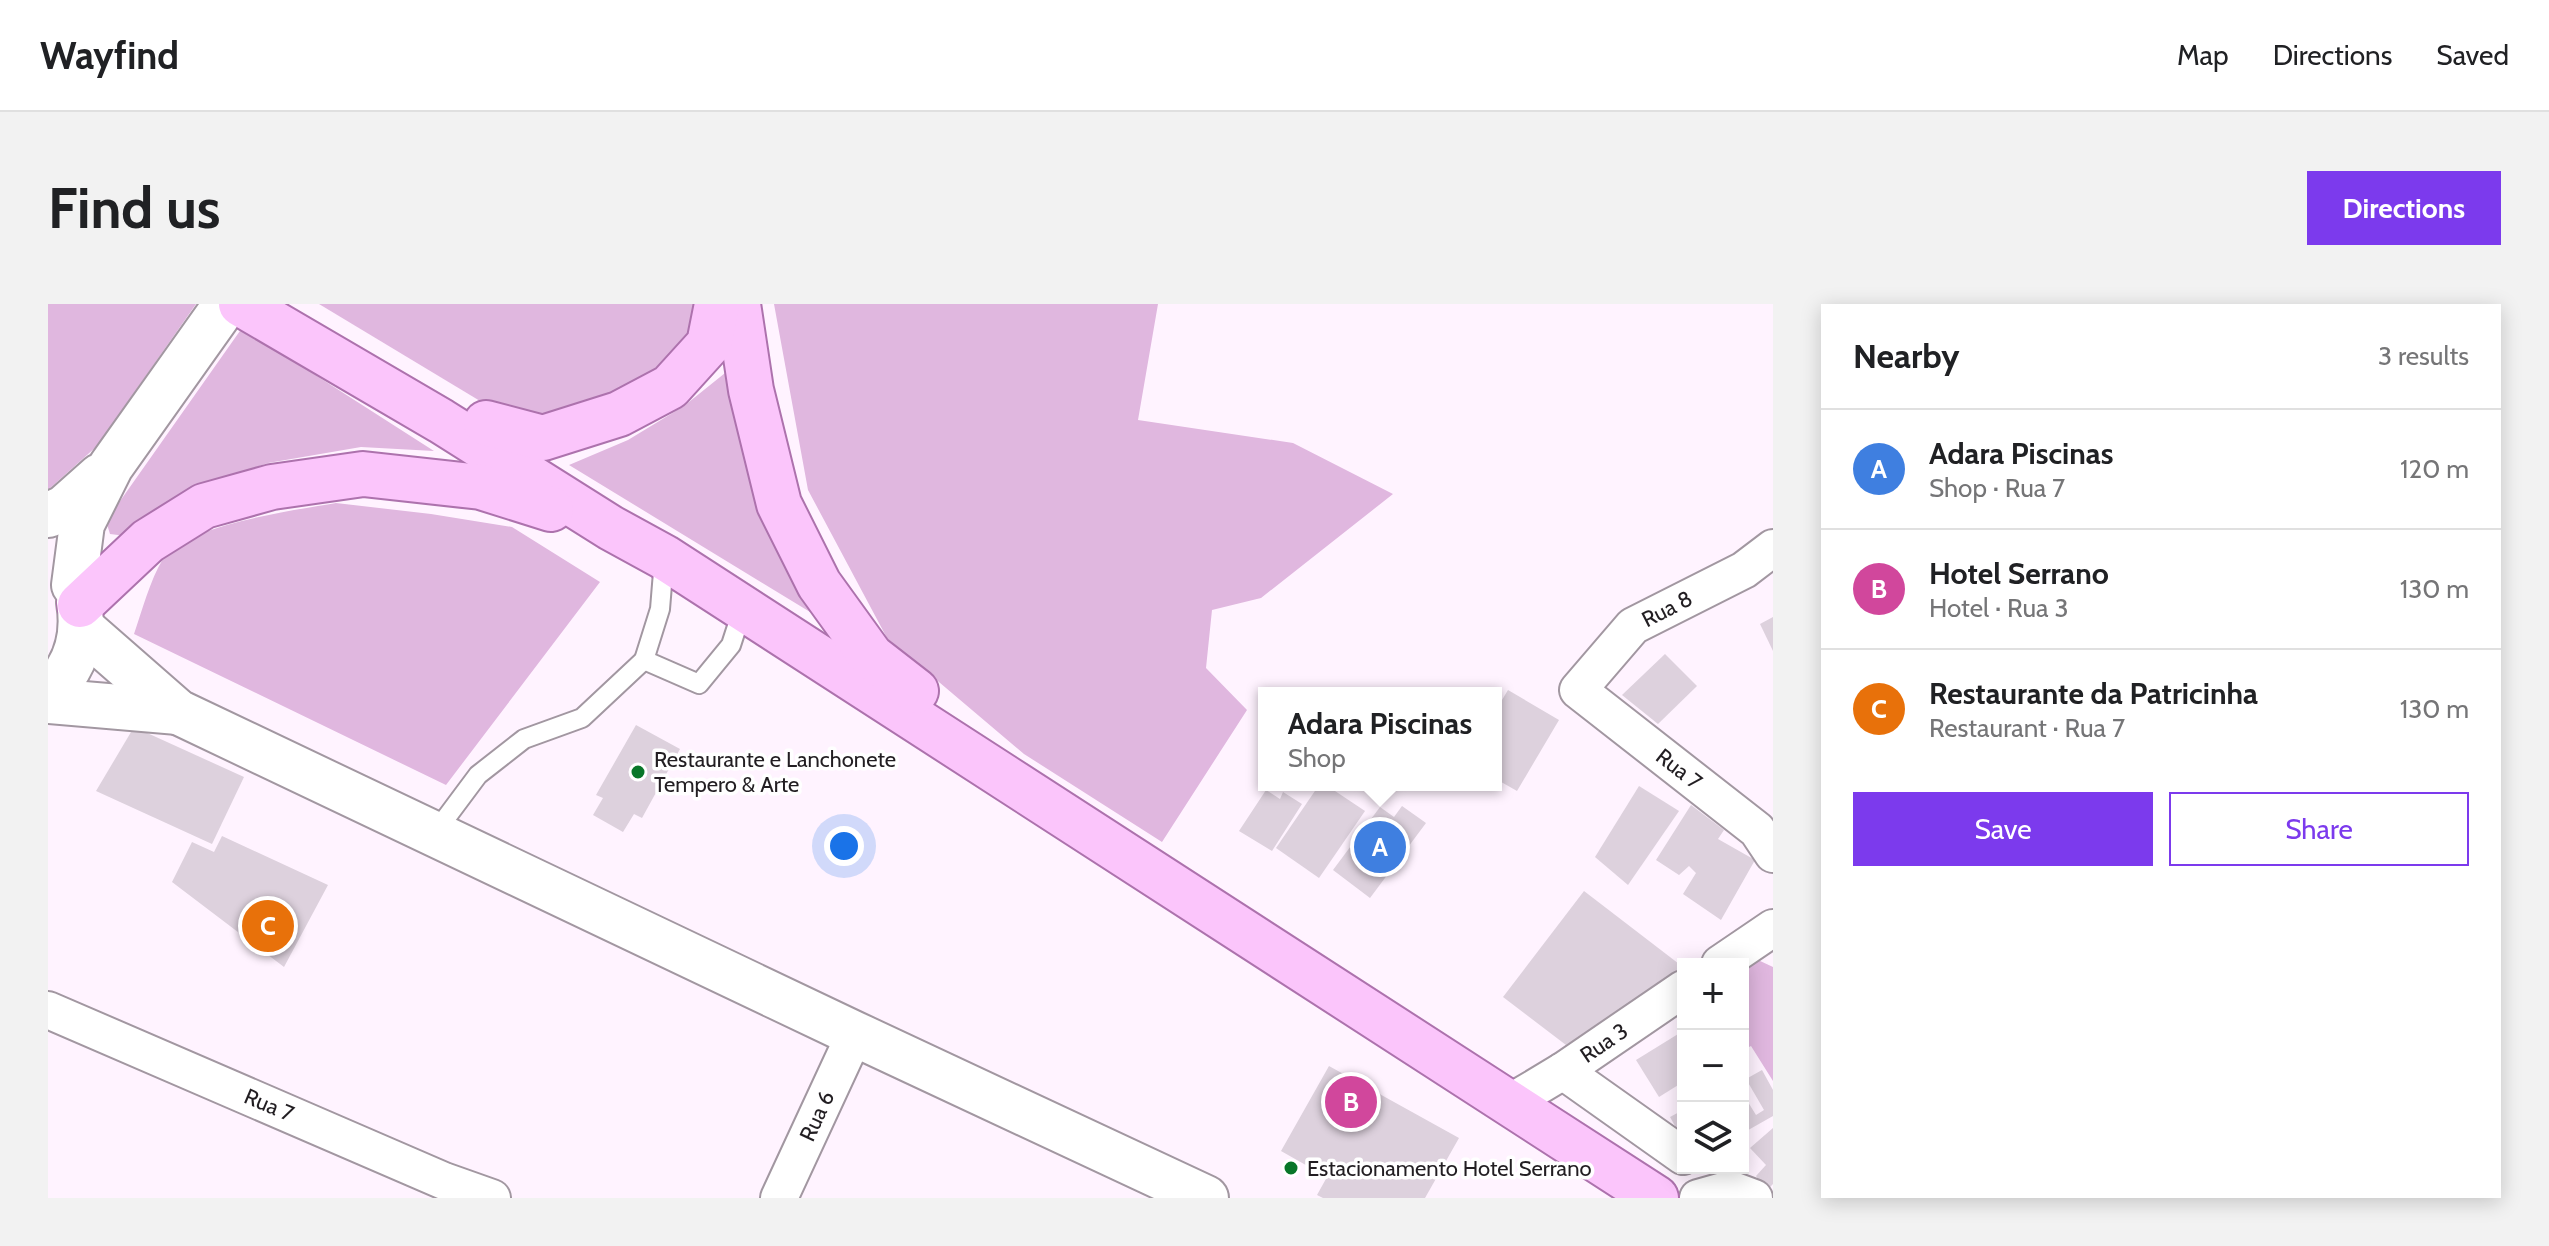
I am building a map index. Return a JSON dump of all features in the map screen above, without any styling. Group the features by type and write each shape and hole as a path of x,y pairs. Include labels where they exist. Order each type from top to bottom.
{"main road":[{"path":"241,304 664,557 1656,1198"},
{"path":"276,304 486,423 1683,1198"},
{"path":"486,423 543,438 619,414 670,387 709,344 717,304"},
{"path":"738,304 751,390 779,504 819,584 871,656 991,749"},
{"path":"71,593 204,506 287,485 363,474 481,487 611,528"}],"street":[{"path":"48,694 62,681 76,656 71,593 82,524 111,466 226,304"},
{"path":"48,515 64,508 111,466"},
{"name":"Rua 8","path":"1578,690 1633,626 1744,570 1773,548"},
{"path":"71,593 178,712"},
{"name":"Rua 7","path":"1578,690 1757,830 1773,854"},
{"path":"48,701 178,712 1206,1198"},
{"path":"1729,958 1773,928"},
{"name":"Rua 3","path":"1523,1095 1677,993"},
{"name":"Rua 7","path":"48,1010 440,1189 492,1198"},
{"name":"Rua 6","path":"779,1198 855,1034"},
{"path":"1563,1071 1677,1152"},
{"path":"1706,1174 1727,1195"}],"lane":[{"path":"434,834 478,775 524,739 582,718 644,660 660,609 664,557"},
{"path":"644,660 699,684 731,645 743,608"}],"shaded area":[{"path":"48,304 196,304 97,446 48,490"},
{"path":"319,304 694,304 690,331 659,369 614,393 544,415 495,410"},
{"path":"774,304 1158,304 1138,420 1293,443 1393,494 1261,598 1212,610 1206,668 1247,710 1162,842 1024,754 887,638 808,490"},
{"path":"242,328 434,451 361,447 268,463 201,486 126,536 110,534 106,521"},
{"path":"735,365 736,395 758,511 815,615 569,465 628,440 684,406"},
{"path":"336,503 512,527 600,582 446,785 134,634 158,567 175,547 216,528"},
{"path":"1758,960 1773,967 1773,1081 1749,1047 1749,965"}],"building":[{"path":"1773,617 1773,651 1760,624"},
{"path":"1665,654 1697,686 1658,724 1622,695"},
{"path":"1508,690 1559,720 1517,791 1502,782 1502,700"},
{"name":"Restaurante e Lanchonete Tempero & Arte","path":"636,725 680,749 642,818 634,814 623,832 593,815 603,798 596,795"},
{"path":"134,727 244,777 212,844 96,791"},
{"path":"1639,786 1679,811 1628,885 1595,857"},
{"path":"1265,791 1280,799 1283,792 1302,804 1272,851 1239,831"},
{"path":"1315,791 1335,791 1365,811 1319,878 1276,848"},
{"path":"1691,805 1724,830 1718,839 1755,860 1721,920 1683,894 1696,873 1689,866 1679,875 1656,860"},
{"path":"1402,806 1426,823 1370,898 1333,870 1380,807 1394,817"},
{"path":"222,836 328,885 284,967 172,882 192,842 214,852"},
{"path":"1584,891 1677,962 1677,975 1566,1045 1503,997"},
{"path":"1677,1035 1677,1086 1659,1097 1636,1060"},
{"path":"1329,1066 1459,1138 1425,1198 1323,1198 1317,1195 1327,1177 1281,1151"},
{"path":"1762,1070 1773,1090 1773,1116 1749,1130 1749,1104 1756,1115 1764,1110 1749,1084 1749,1077"},
{"path":"1677,1113 1677,1129 1670,1117"},
{"path":"1773,1128 1773,1184 1766,1191 1756,1176 1766,1165 1750,1148"}],"place":[{"name":"Restaurante e Lanchonete Tempero & Arte","path":"638,772"},
{"name":"Adara Piscinas","path":"1380,847"},
{"name":"Restaurante da Patricinha","path":"268,926"},
{"name":"Hotel Serrano","path":"1351,1102"},
{"name":"Estacionamento Hotel Serrano","path":"1291,1168"}]}
